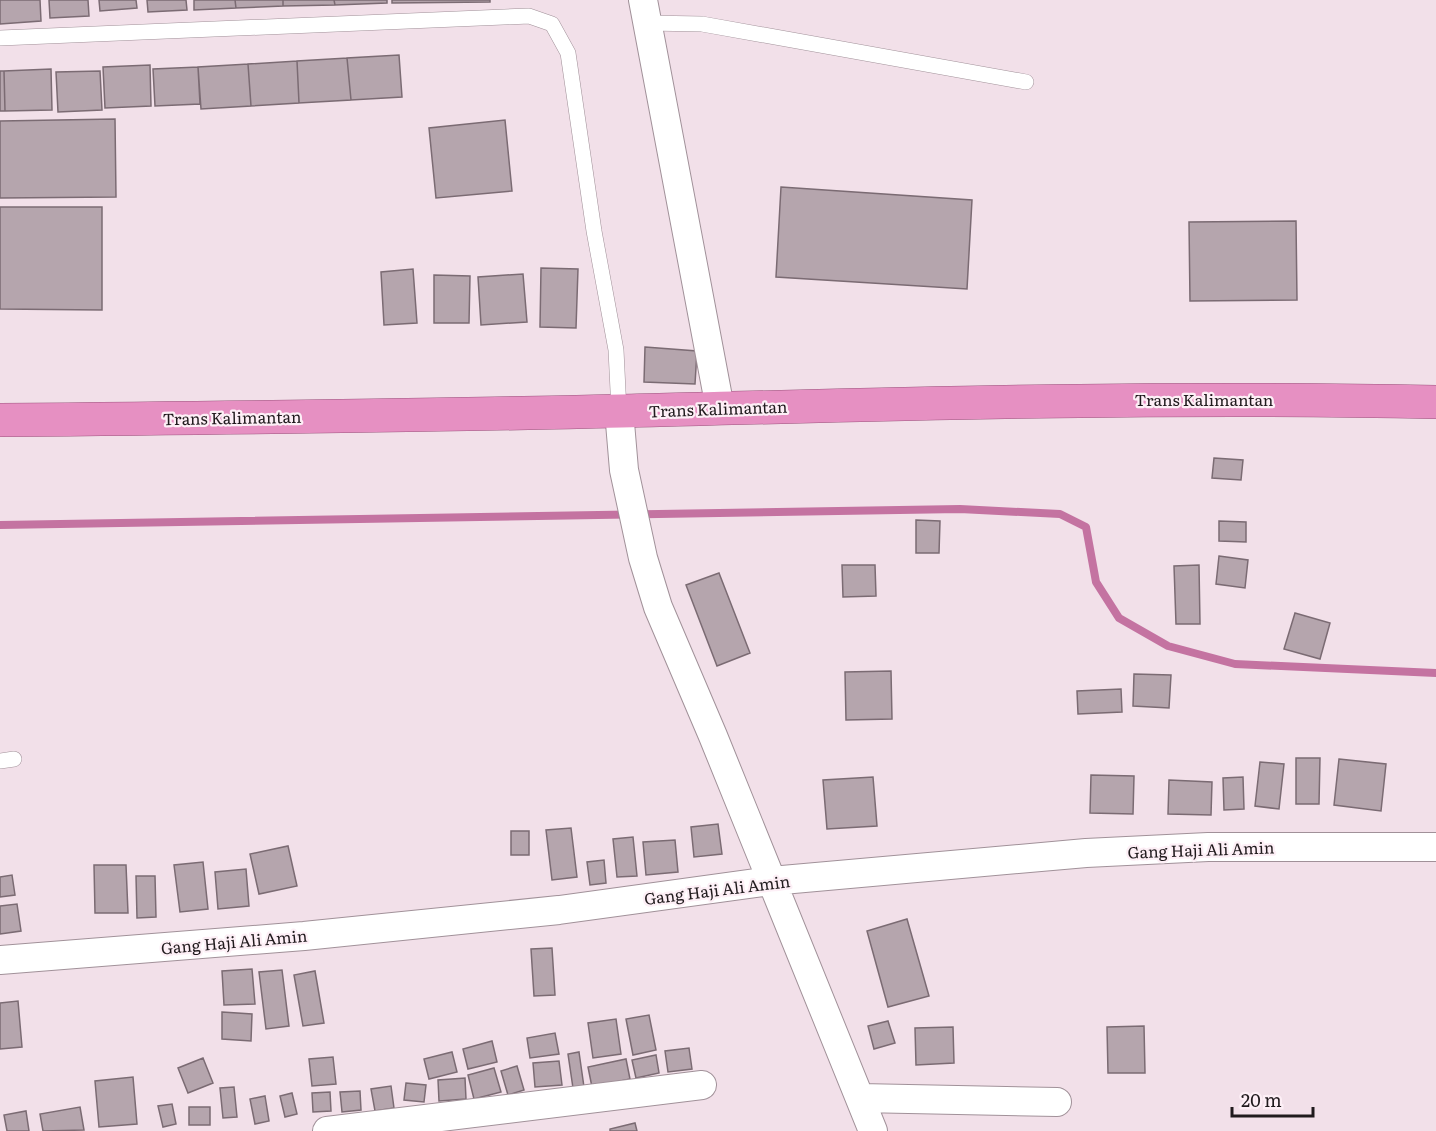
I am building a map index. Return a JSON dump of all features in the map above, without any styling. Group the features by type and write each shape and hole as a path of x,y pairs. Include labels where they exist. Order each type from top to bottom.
{"highway":[{"name":"Trans Kalimantan","path":"0,420 619,411 1114,399 1265,398 1436,402"}],"street":[{"path":"645,12 720,408"},
{"path":"619,411 624,470 658,607 873,1131"},
{"name":"Gang Haji Ali Amin","path":"0,960 304,936 559,909 771,881 1086,853 1208,847 1436,847"},
{"path":"327,1131 702,1085"},
{"path":"860,1098 1057,1102"}],"lane":[{"path":"645,12 1026,82"},
{"path":"0,38 530,16 552,24 568,53 594,231 616,350 619,411"}],"building":[{"path":"0,0 40,0 41,21 0,24"},
{"path":"49,0 88,0 89,16 50,18"},
{"path":"99,0 136,0 137,8 100,11"},
{"path":"147,0 186,0 187,10 148,12"},
{"path":"194,0 235,0 236,8 194,10"},
{"path":"235,0 283,0 283,6 236,8"},
{"path":"283,0 334,0 335,5 283,6"},
{"path":"334,0 387,0 387,3 335,5"},
{"path":"392,0 490,0 490,2 392,3"},
{"path":"399,55 402,97 351,100 347,58"},
{"path":"347,58 351,100 299,103 297,61"},
{"path":"297,61 299,103 251,106 248,64"},
{"path":"248,64 251,106 201,109 198,67"},
{"path":"150,65 151,106 105,108 103,67"},
{"path":"198,67 200,104 155,106 153,69"},
{"path":"51,69 52,110 5,111 4,71"},
{"path":"0,71 4,71 5,111 0,111"},
{"path":"100,71 102,110 58,112 56,72"},
{"path":"115,119 116,197 0,198 0,121"},
{"path":"505,120 512,191 436,198 429,128"},
{"path":"781,187 972,200 967,289 776,277"},
{"path":"0,207 102,207 102,310 0,309"},
{"path":"1296,221 1297,300 1190,301 1189,222"},
{"path":"541,268 578,269 576,328 540,327"},
{"path":"413,269 417,323 384,325 381,272"},
{"path":"523,274 527,322 481,325 478,277"},
{"path":"434,275 470,276 469,323 434,323"},
{"path":"645,347 697,351 695,384 644,382"},
{"path":"1214,458 1243,460 1241,480 1212,478"},
{"path":"916,520 940,521 939,553 916,553"},
{"path":"1219,521 1246,522 1246,542 1219,541"},
{"path":"1219,556 1248,560 1245,588 1216,584"},
{"path":"842,565 875,565 876,596 843,597"},
{"path":"1199,565 1200,624 1176,624 1174,566"},
{"path":"719,573 750,653 717,666 686,585"},
{"path":"1295,613 1330,623 1320,659 1284,649"},
{"path":"891,671 892,719 846,720 845,672"},
{"path":"1134,674 1171,675 1169,708 1133,706"},
{"path":"1121,689 1122,712 1078,714 1077,691"},
{"path":"1296,758 1320,758 1319,804 1296,804"},
{"path":"1339,759 1386,764 1381,811 1334,805"},
{"path":"1260,762 1284,764 1279,809 1255,806"},
{"path":"1091,775 1134,776 1133,814 1090,813"},
{"path":"873,777 877,826 827,829 823,780"},
{"path":"1243,777 1244,809 1224,810 1223,778"},
{"path":"1169,780 1212,782 1211,815 1168,814"},
{"path":"718,824 722,854 694,857 691,827"},
{"path":"571,828 577,877 552,880 546,830"},
{"path":"511,831 529,831 529,855 511,855"},
{"path":"633,837 637,876 617,877 613,839"},
{"path":"675,840 678,872 646,875 643,842"},
{"path":"288,846 297,886 259,894 250,854"},
{"path":"604,860 606,883 590,885 587,862"},
{"path":"203,862 208,909 180,912 174,865"},
{"path":"94,865 126,865 128,913 95,913"},
{"path":"246,869 249,906 218,909 215,872"},
{"path":"12,875 15,895 0,897 0,877"},
{"path":"136,876 155,876 156,917 137,918"},
{"path":"17,904 21,931 0,934 0,906"},
{"path":"907,919 929,996 888,1007 867,931"},
{"path":"552,948 555,995 534,996 531,949"},
{"path":"252,969 255,1004 224,1005 222,971"},
{"path":"282,970 289,1026 266,1029 259,972"},
{"path":"315,971 324,1023 303,1026 294,975"},
{"path":"18,1001 22,1047 0,1049 0,1003"},
{"path":"222,1012 252,1014 251,1041 222,1039"},
{"path":"649,1015 656,1050 633,1055 626,1019"},
{"path":"616,1019 621,1054 593,1058 588,1023"},
{"path":"888,1021 895,1043 874,1049 868,1026"},
{"path":"1144,1026 1145,1073 1108,1073 1107,1027"},
{"path":"953,1027 954,1063 916,1065 915,1028"},
{"path":"555,1033 559,1054 530,1058 527,1038"},
{"path":"492,1041 497,1062 468,1069 463,1049"},
{"path":"689,1048 692,1069 668,1072 665,1051"},
{"path":"452,1052 457,1072 429,1079 424,1059"},
{"path":"579,1052 584,1087 573,1088 568,1054"},
{"path":"656,1055 659,1073 636,1078 632,1060"},
{"path":"333,1057 336,1084 312,1086 309,1059"},
{"path":"203,1058 213,1083 188,1093 178,1068"},
{"path":"626,1059 630,1079 592,1087 588,1067"},
{"path":"559,1061 562,1085 535,1087 533,1063"},
{"path":"517,1066 524,1090 508,1095 501,1071"},
{"path":"494,1068 501,1092 474,1099 468,1075"},
{"path":"133,1077 137,1124 99,1127 95,1081"},
{"path":"465,1078 466,1099 439,1101 438,1080"},
{"path":"406,1083 426,1085 424,1102 404,1100"},
{"path":"391,1086 394,1108 375,1111 371,1089"},
{"path":"234,1087 237,1117 223,1118 220,1088"},
{"path":"360,1091 361,1110 342,1112 340,1092"},
{"path":"330,1092 331,1111 313,1112 312,1093"},
{"path":"292,1093 297,1114 285,1117 280,1096"},
{"path":"265,1096 269,1121 255,1124 250,1099"},
{"path":"172,1104 176,1124 163,1127 158,1106"},
{"path":"80,1107 84,1130 43,1131 40,1114"},
{"path":"189,1107 210,1107 210,1125 189,1125"},
{"path":"26,1111 29,1131 7,1131 4,1115"},
{"path":"635,1123 637,1131 610,1131 610,1129"}],"waterway":[{"path":"0,525 960,509 1060,514 1086,527 1096,582 1119,618 1168,646 1235,664 1436,673"}]}
